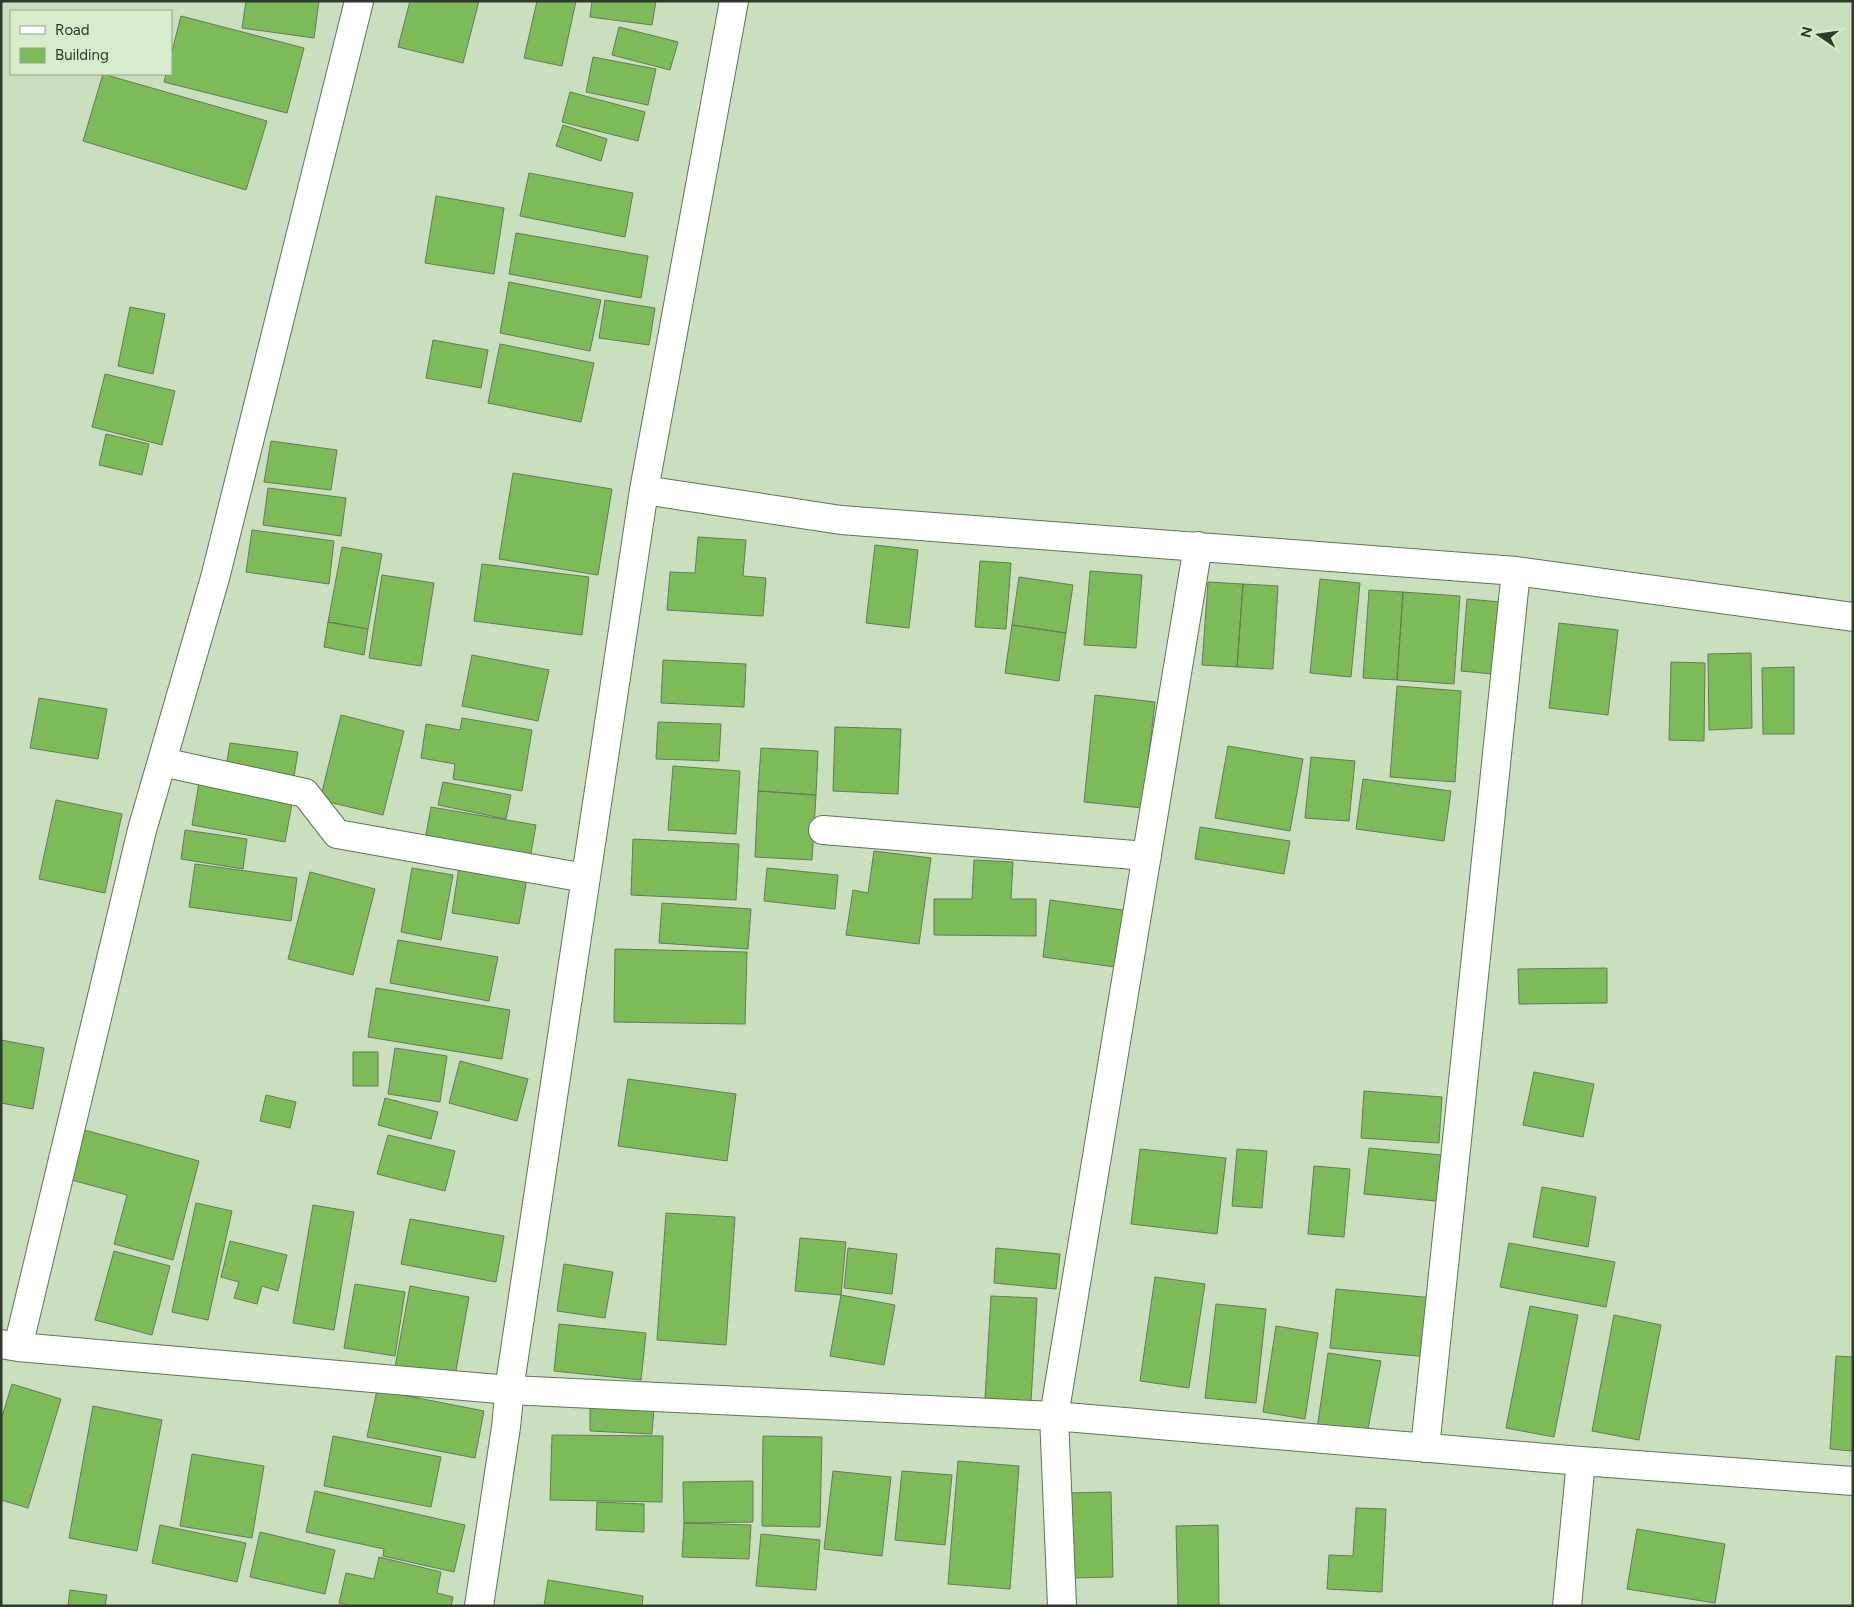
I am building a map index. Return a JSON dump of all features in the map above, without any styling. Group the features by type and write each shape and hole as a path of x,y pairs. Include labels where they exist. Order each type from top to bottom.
{"street":[{"path":"358,1 217,569 142,830 10,1345 510,1390 1054,1416 1581,1461 1853,1481"},
{"path":"479,1606 585,878 644,490 734,1"},
{"path":"644,490 841,520 1516,571 1853,617"},
{"path":"1062,1606 1054,1416 1198,546"},
{"path":"1425,1448 1516,571"},
{"path":"162,762 304,793 338,834 585,878"},
{"path":"823,830 1147,856"},
{"path":"1567,1606 1581,1461"}],"building":[{"path":"246,1 319,1 314,38 242,28"},
{"path":"410,1 479,1 463,63 398,47"},
{"path":"537,1 576,1 562,66 524,58"},
{"path":"592,1 656,1 652,25 590,17"},
{"path":"181,16 304,48 287,113 164,82 166,75 172,75 172,51"},
{"path":"619,27 678,42 670,70 612,55"},
{"path":"593,57 656,69 648,105 586,92"},
{"path":"103,75 267,121 246,190 83,141"},
{"path":"570,92 645,112 638,141 562,122"},
{"path":"563,125 607,139 601,161 556,146"},
{"path":"529,173 633,193 625,237 520,216"},
{"path":"436,196 504,208 494,274 425,263"},
{"path":"516,233 648,256 641,298 509,274"},
{"path":"509,282 601,300 590,351 500,333"},
{"path":"605,300 655,308 649,345 599,338"},
{"path":"130,307 165,314 153,374 118,366"},
{"path":"433,340 488,350 481,388 426,378"},
{"path":"500,344 594,363 581,422 488,403"},
{"path":"105,374 175,391 162,445 92,427"},
{"path":"106,434 149,444 142,475 99,465"},
{"path":"271,441 337,450 331,490 264,482"},
{"path":"513,473 612,489 598,575 499,559"},
{"path":"268,488 346,498 341,536 263,525"},
{"path":"252,530 334,541 329,584 246,572"},
{"path":"698,537 746,540 743,576 766,578 763,616 667,610 670,572 695,573"},
{"path":"875,545 918,550 909,628 866,623"},
{"path":"342,547 382,554 368,629 328,622"},
{"path":"980,561 1011,563 1006,629 975,627"},
{"path":"482,564 589,577 582,635 474,621"},
{"path":"1090,571 1142,575 1136,648 1084,645"},
{"path":"382,575 434,583 421,666 369,658"},
{"path":"1019,577 1073,585 1066,633 1012,625"},
{"path":"1320,579 1360,583 1351,677 1310,673"},
{"path":"1208,582 1243,584 1237,667 1202,665"},
{"path":"1243,584 1278,586 1273,669 1237,667"},
{"path":"1369,590 1403,592 1397,680 1363,678"},
{"path":"1403,592 1460,596 1454,684 1397,680"},
{"path":"1467,599 1500,602 1493,674 1461,671"},
{"path":"328,622 368,629 364,655 324,647"},
{"path":"1559,623 1618,630 1608,715 1549,708"},
{"path":"1012,625 1066,633 1059,681 1005,673"},
{"path":"1751,653 1752,728 1709,730 1708,654"},
{"path":"472,655 549,670 538,721 462,706"},
{"path":"663,660 746,664 744,707 661,703"},
{"path":"1671,662 1705,663 1704,741 1669,740"},
{"path":"1794,667 1794,734 1763,734 1762,668"},
{"path":"1397,686 1461,691 1455,782 1390,777"},
{"path":"1095,695 1155,702 1143,808 1084,802"},
{"path":"39,698 107,709 98,759 30,748"},
{"path":"341,715 404,731 383,815 320,800"},
{"path":"462,718 532,730 522,791 453,779 455,764 421,758 426,724 460,730"},
{"path":"658,722 721,724 719,761 656,759"},
{"path":"835,727 901,729 898,794 833,791"},
{"path":"230,743 298,752 293,782 225,773"},
{"path":"1228,746 1303,759 1290,831 1215,818"},
{"path":"761,748 818,751 816,795 758,791"},
{"path":"1311,757 1355,761 1349,821 1305,818"},
{"path":"673,766 740,771 736,834 668,830"},
{"path":"200,776 294,793 285,842 192,825"},
{"path":"1363,779 1451,791 1444,841 1356,829"},
{"path":"443,782 511,795 506,819 438,805"},
{"path":"758,791 816,795 812,860 755,857"},
{"path":"56,800 122,814 105,893 39,879"},
{"path":"431,807 536,825 529,864 424,846"},
{"path":"1200,827 1290,841 1284,874 1195,859"},
{"path":"185,830 247,839 243,869 181,859"},
{"path":"633,839 739,844 736,900 631,895"},
{"path":"874,851 931,858 919,944 846,935 853,890 868,893"},
{"path":"974,860 1013,862 1011,899 1036,899 1036,936 934,935 934,899 972,899"},
{"path":"195,864 297,878 291,921 189,907"},
{"path":"459,867 527,878 519,924 452,913"},
{"path":"412,868 453,875 441,940 401,932"},
{"path":"767,868 838,875 835,909 764,901"},
{"path":"310,872 375,889 353,975 288,959"},
{"path":"1050,900 1130,911 1122,968 1043,957"},
{"path":"662,903 751,909 748,949 659,943"},
{"path":"398,940 498,957 489,1001 390,983"},
{"path":"615,949 747,952 745,1024 614,1022"},
{"path":"1607,968 1607,1003 1519,1004 1518,969"},
{"path":"376,988 510,1010 502,1059 368,1037"},
{"path":"1,1040 44,1048 33,1109 1,1103"},
{"path":"395,1048 447,1056 440,1102 388,1094"},
{"path":"353,1052 378,1052 378,1086 353,1086"},
{"path":"460,1061 528,1079 517,1121 449,1103"},
{"path":"1534,1072 1594,1084 1583,1137 1523,1125"},
{"path":"628,1079 736,1094 727,1161 618,1146"},
{"path":"1364,1091 1442,1097 1439,1143 1361,1138"},
{"path":"266,1095 296,1102 290,1128 260,1121"},
{"path":"385,1098 438,1112 431,1139 378,1125"},
{"path":"77,1128 199,1161 173,1260 114,1244 127,1195 64,1178"},
{"path":"388,1135 455,1151 445,1191 377,1174"},
{"path":"1369,1148 1451,1156 1446,1202 1364,1194"},
{"path":"1140,1149 1226,1158 1217,1234 1131,1224"},
{"path":"1237,1149 1267,1151 1262,1208 1232,1206"},
{"path":"1314,1166 1350,1169 1344,1237 1308,1234"},
{"path":"1542,1187 1596,1197 1588,1247 1533,1237"},
{"path":"196,1203 232,1211 208,1320 172,1312"},
{"path":"313,1205 354,1212 334,1330 293,1323"},
{"path":"666,1213 735,1217 726,1345 657,1340"},
{"path":"410,1219 504,1236 496,1282 401,1264"},
{"path":"800,1238 846,1242 841,1295 795,1291"},
{"path":"230,1241 287,1255 278,1291 262,1286 257,1304 234,1298 239,1282 221,1277"},
{"path":"1509,1243 1615,1262 1606,1307 1500,1287"},
{"path":"848,1248 897,1254 892,1294 844,1288"},
{"path":"996,1248 1060,1254 1056,1289 994,1283"},
{"path":"114,1251 170,1266 152,1335 95,1320"},
{"path":"564,1264 613,1272 605,1318 557,1311"},
{"path":"1155,1277 1205,1284 1189,1388 1140,1381"},
{"path":"355,1284 405,1292 395,1356 344,1348"},
{"path":"410,1286 469,1297 455,1376 395,1367"},
{"path":"1336,1289 1434,1298 1429,1357 1330,1348"},
{"path":"841,1295 895,1305 884,1365 830,1356"},
{"path":"991,1296 1037,1298 1031,1402 985,1399"},
{"path":"1216,1304 1266,1309 1256,1403 1205,1398"},
{"path":"1530,1306 1578,1315 1554,1437 1506,1428"},
{"path":"1614,1315 1661,1325 1639,1440 1592,1431"},
{"path":"559,1324 646,1333 641,1380 554,1371"},
{"path":"1276,1326 1318,1333 1305,1419 1263,1412"},
{"path":"1328,1353 1381,1361 1366,1439 1316,1436"},
{"path":"1836,1356 1853,1357 1853,1451 1830,1449"},
{"path":"12,1384 61,1399 28,1508 1,1500 1,1420"},
{"path":"377,1390 484,1411 475,1458 367,1437"},
{"path":"590,1405 654,1408 652,1434 590,1431"},
{"path":"93,1406 162,1420 137,1551 69,1538"},
{"path":"552,1435 663,1436 662,1502 550,1500"},
{"path":"333,1436 441,1457 431,1507 324,1486"},
{"path":"763,1436 822,1437 820,1527 762,1526"},
{"path":"192,1454 264,1466 252,1538 180,1526"},
{"path":"958,1461 1019,1466 1010,1589 948,1584"},
{"path":"833,1471 891,1477 882,1556 824,1549"},
{"path":"902,1471 952,1475 945,1545 895,1540"},
{"path":"753,1481 753,1522 684,1523 683,1482"},
{"path":"315,1491 465,1525 454,1572 383,1556 384,1549 306,1532"},
{"path":"1111,1492 1113,1577 1069,1578 1067,1493"},
{"path":"597,1502 644,1504 644,1532 596,1530"},
{"path":"1356,1508 1386,1509 1382,1592 1327,1589 1329,1555 1353,1556"},
{"path":"684,1523 751,1525 749,1559 682,1557"},
{"path":"160,1525 246,1543 237,1582 152,1563"},
{"path":"1218,1525 1219,1606 1178,1606 1176,1526"},
{"path":"1637,1529 1725,1544 1715,1603 1627,1589"},
{"path":"260,1532 335,1550 325,1594 250,1577"},
{"path":"761,1534 820,1540 816,1590 756,1586"},
{"path":"379,1557 441,1572 437,1593 453,1597 451,1606 350,1606 339,1603 346,1573 374,1579"},
{"path":"548,1580 643,1596 642,1606 544,1606"},
{"path":"70,1590 107,1595 105,1606 68,1606"}]}
